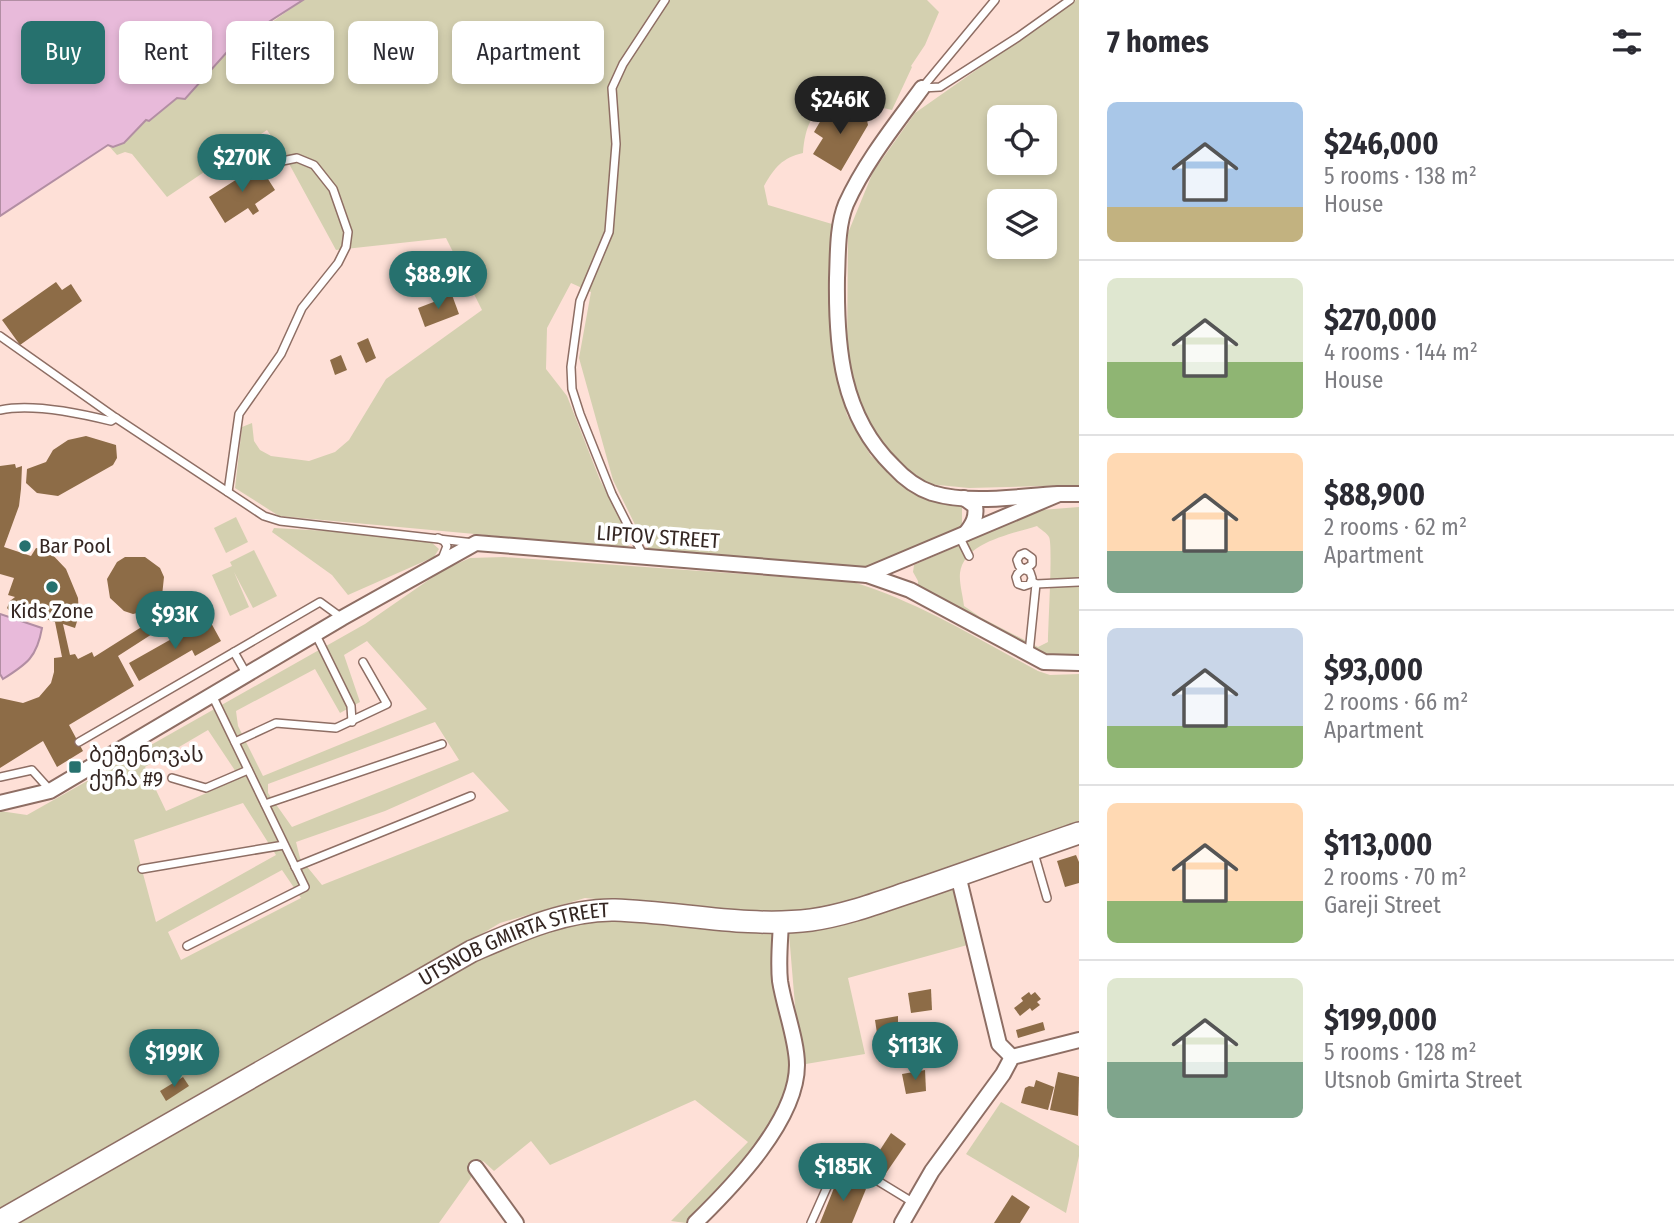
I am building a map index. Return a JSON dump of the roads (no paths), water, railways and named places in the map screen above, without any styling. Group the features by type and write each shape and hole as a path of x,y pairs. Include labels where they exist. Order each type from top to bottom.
{"main road":[{"name":"UTSNOB GMIRTA STREET","path":"0,1221 472,951 528,928 564,917 612,910 781,923 814,919 846,913 1079,832"}],"street":[{"path":"922,88 871,158 845,206 838,244 837,335 841,370 860,423 877,450 905,478 930,492 964,498 1059,494"},
{"name":"LIPTOV STREET","path":"476,543 867,575 1059,494 1079,494"},
{"path":"962,534 976,514 975,506 964,498"},
{"path":"0,803 50,791 342,618 476,543"},
{"path":"908,558 902,576 911,590"},
{"path":"867,575 911,590 1044,662 1079,663"},
{"path":"958,875 999,1044 1012,1057"},
{"path":"695,1223 767,1142 792,1098 797,1064 780,982 778,957 781,923"},
{"path":"902,1223 932,1171 1003,1074 1012,1057 1079,1040"},
{"path":"476,1168 516,1223"}],"lane":[{"path":"644,557 612,494 580,414 572,389 571,368 580,301 610,232 616,144 612,88 623,64 665,0"},
{"path":"922,88 995,0"},
{"path":"922,88 940,87 1070,0"},
{"path":"228,492 239,414 281,354 302,308 338,263 346,247 348,232 333,189 314,165 297,158 263,165"},
{"name":"LIPTOV STREET","path":"0,336 116,418 264,516 280,521 476,543"},
{"path":"0,410 78,413 111,421 116,418"},
{"path":"962,534 969,556"},
{"path":"434,537 444,541 447,546 440,564"},
{"path":"1029,655 1034,583 1030,572 1024,569 1016,574 1018,583 1027,586 1034,583 1079,582"},
{"path":"79,741 320,602 342,618"},
{"path":"316,635 351,706 352,722"},
{"path":"234,652 247,675"},
{"path":"234,742 276,723 336,728 387,704 363,662"},
{"path":"187,946 304,887 212,695"},
{"path":"265,804 442,744"},
{"path":"0,777 32,770 50,791"},
{"path":"172,779 206,788 248,770"},
{"path":"295,867 471,796"},
{"path":"142,869 284,845"},
{"path":"1033,849 1047,898"},
{"path":"811,1223 836,1167 855,1167 914,1203"}],"place":[{"name":"Bar Pool","path":"25,546"},
{"name":"Kids Zone","path":"52,587"},
{"name":"ბეშენოვას ქუჩა #9","path":"75,767"}]}
